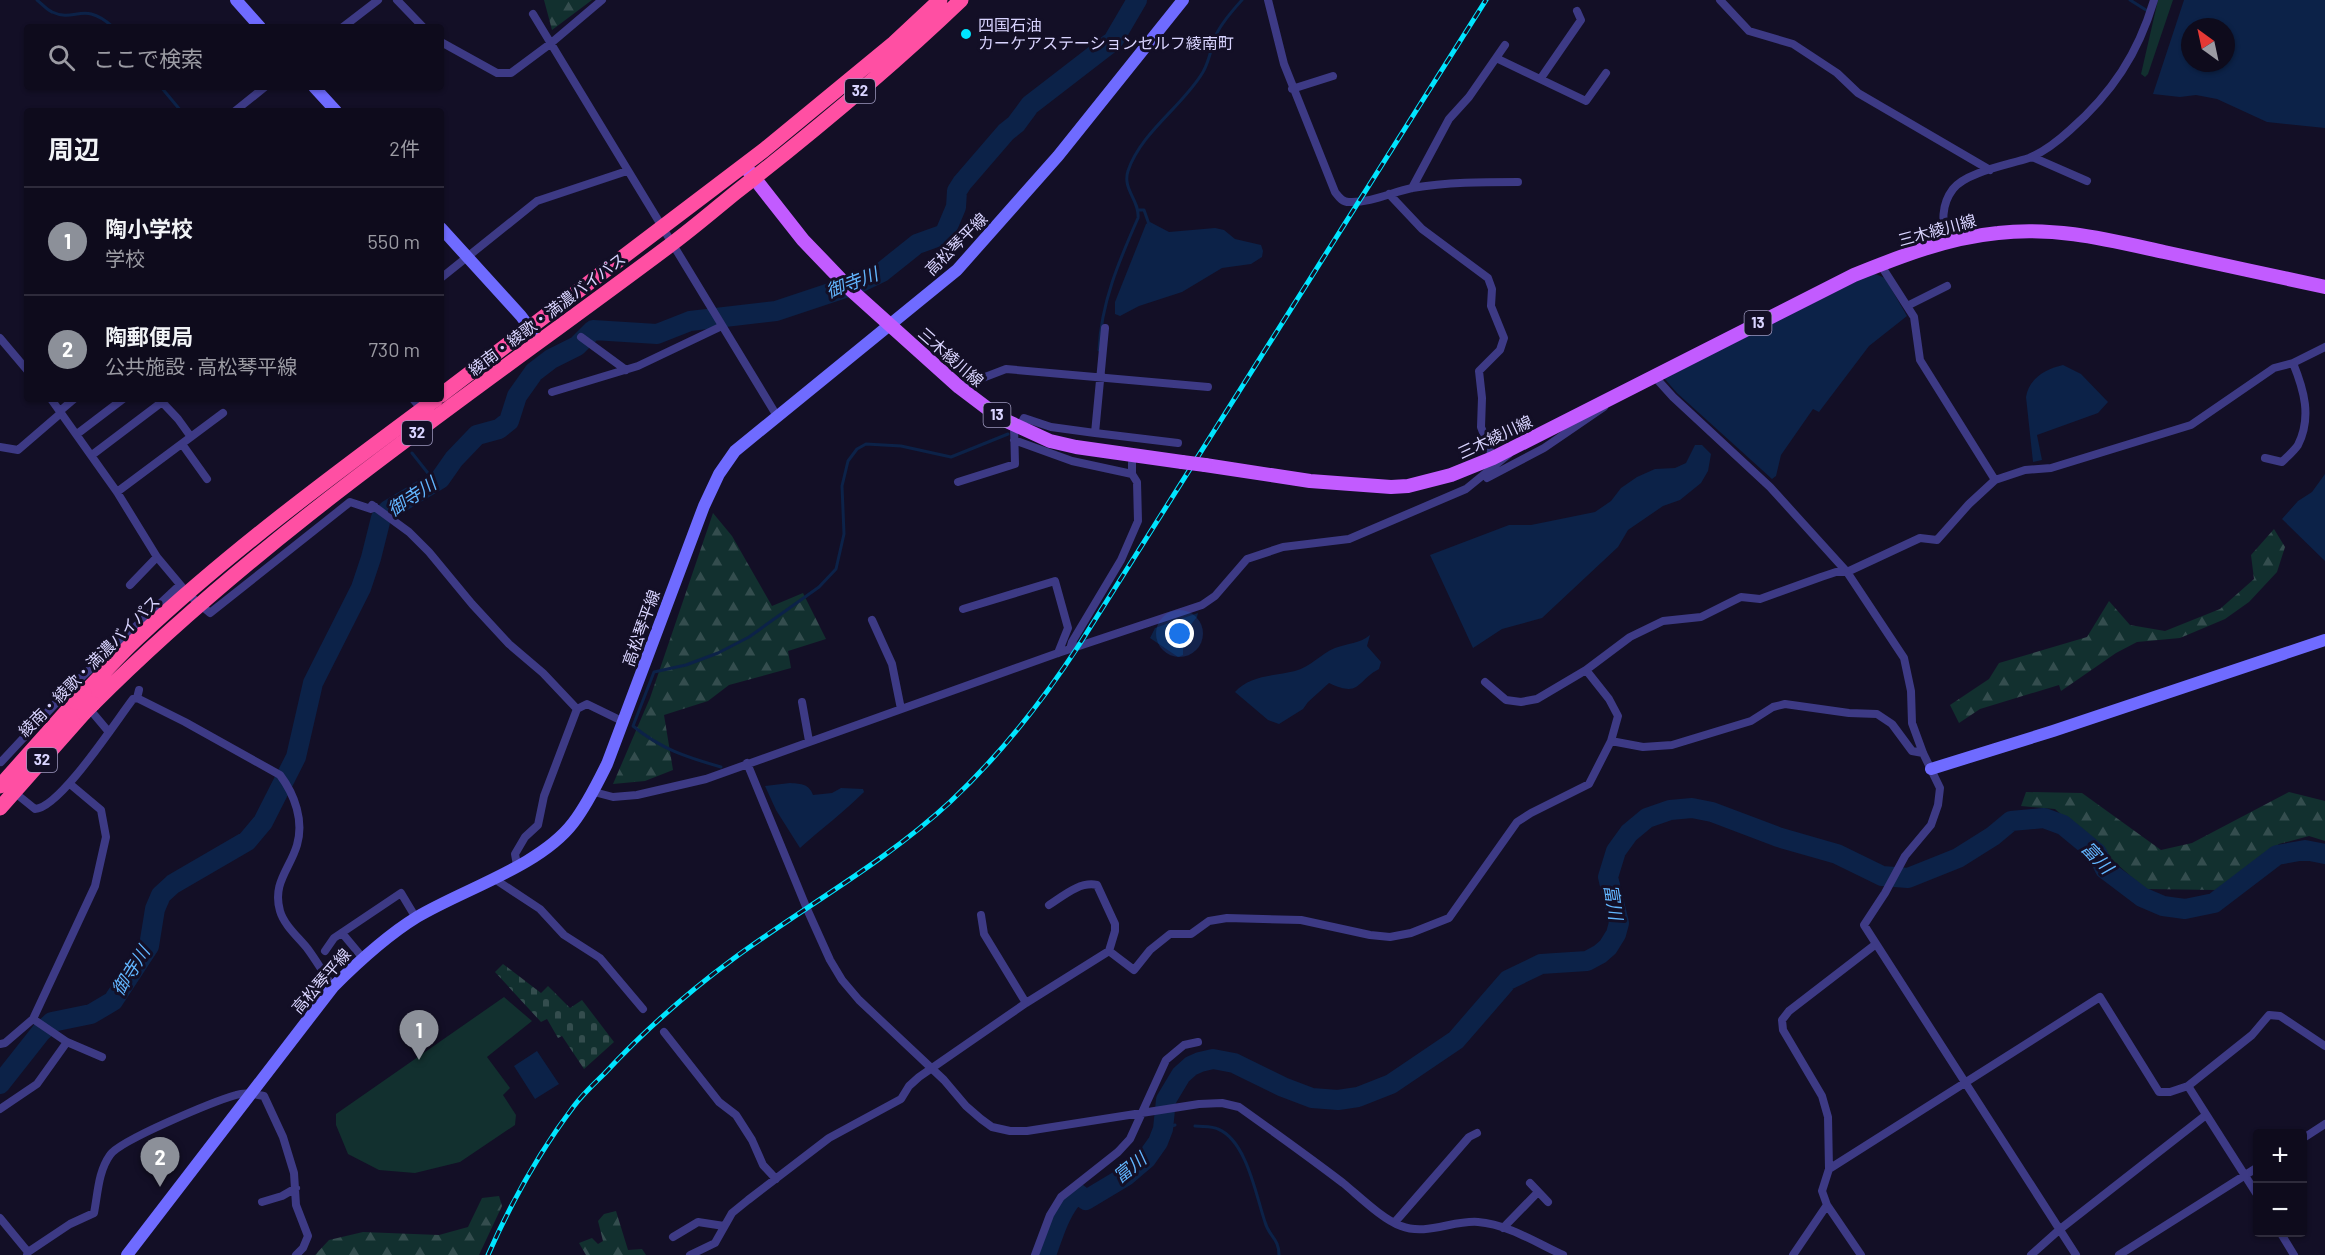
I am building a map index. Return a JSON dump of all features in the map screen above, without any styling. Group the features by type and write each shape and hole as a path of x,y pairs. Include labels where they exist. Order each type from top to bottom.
{"highway":[{"name":"綾南・綾歌・満濃バイパス","path":"444,393 744,165 872,62 940,0"},
{"name":"綾南・綾歌・満濃バイパス","path":"189,594 343,487 672,244 905,53 961,0"},
{"name":"綾南・綾歌・満濃バイパス","path":"0,808 8,776 81,700 150,647 189,594 417,404"}],"main road":[{"path":"236,0 257,24"},
{"name":"高松琴平線","path":"127,1255 333,987 362,957 416,918 517,866 559,838 572,825 594,792 624,722 704,506 719,474 735,451 957,270 1058,156 1183,0"},
{"path":"317,90 333,108"},
{"name":"三木綾川線","path":"744,165 803,240 838,278 959,387 1016,431 1076,447 1374,488 1408,486 1464,470 1493,458 1854,275 1910,252 1946,242 1999,232 2036,231 2080,234 2325,287"},
{"path":"444,231 540,341"},
{"path":"1931,769 2053,731 2325,640"}],"street":[{"path":"398,0 420,24"},
{"path":"444,44 497,73 511,73 602,0"},
{"path":"1268,0 1292,89 1339,197 1347,202 1374,199 1412,188 1459,182 1518,182"},
{"path":"1720,0 1749,31 1792,44 1837,73 1858,93 1990,170"},
{"path":"1946,242 1943,208 1954,188 1967,178 2032,157 2056,142 2114,85 2141,37 2154,0"},
{"path":"346,24 372,2"},
{"path":"1541,78 1581,20 1577,11"},
{"path":"533,14 777,416"},
{"path":"1412,188 1449,119 1469,97 1505,45"},
{"path":"1496,58 1586,100 1606,73"},
{"path":"1292,89 1333,76"},
{"path":"239,108 261,90"},
{"path":"2032,157 2087,182"},
{"path":"444,275 537,201 627,171"},
{"path":"1389,194 1422,229 1488,278 1491,284 1491,306 1504,338 1500,350 1479,371 1482,398 1480,426 1493,458"},
{"path":"1880,264 1916,324 1920,360 1995,480"},
{"path":"1907,306 1947,286"},
{"path":"552,392 626,370 721,325"},
{"path":"1095,433 1105,328"},
{"path":"0,338 24,366"},
{"path":"584,339 626,370"},
{"path":"1485,682 1506,700 1521,702 1537,699 1586,670 1630,637 1663,621 1701,617 1741,597 1761,599 1836,572 1847,572 1920,538 1937,540 1969,504 1995,480 2025,470 2051,468 2191,425 2274,368 2293,363 2325,347"},
{"path":"19,360 24,356"},
{"path":"2265,458 2282,462 2297,446 2302,433 2305,392 2293,363"},
{"path":"959,387 1006,369 1208,387"},
{"path":"1654,376 1673,397 1770,487 1847,572 1904,658 1911,691 1912,723 1940,788 1938,805 1931,825 1905,856 1864,925 2076,1255"},
{"path":"594,792 614,797 637,795 706,778 1058,652 1202,604 1215,596 1247,559 1283,547 1350,539 1466,489 1544,448 1628,389"},
{"path":"53,402 117,492 157,557 189,594 210,613 350,502 381,512"},
{"path":"0,447 18,450 71,402"},
{"path":"77,434 119,402"},
{"path":"92,455 163,402"},
{"path":"165,402 191,437"},
{"path":"117,492 223,414"},
{"path":"958,482 1015,464 1016,431 1024,418 1051,427 1095,433 1133,442 1178,443"},
{"path":"1016,431 1072,461 1132,474"},
{"path":"182,444 207,479"},
{"path":"1466,489 1521,444"},
{"path":"1070,649 1121,561 1138,521 1137,482 1132,474 1132,463"},
{"path":"1464,470 1468,481 1466,489"},
{"path":"343,487 350,496 381,512 409,532 502,636 543,673 577,709"},
{"path":"130,585 157,557"},
{"path":"963,609 1055,581 1068,628 1058,652"},
{"path":"189,594 81,700 8,776 34,809 39,809 70,784 138,694 280,775 294,799 300,824 297,846 279,882 280,910 288,926 309,950 333,987"},
{"path":"872,620 892,664 901,709"},
{"path":"1109,951 1134,970 1150,950 1170,934 1191,934 1209,921 1227,918 1301,920 1390,937 1411,933 1449,918 1517,822 1530,813 1589,784 1611,741 1618,716 1609,699 1586,670"},
{"path":"81,700 108,731"},
{"path":"802,702 809,741"},
{"path":"517,866 515,854 525,837 538,825 544,796 577,709 587,704 624,722"},
{"path":"1611,741 1643,747 1672,745 1751,721 1773,707 1785,704 1849,713 1877,714 1892,724 1912,751 1923,753"},
{"path":"747,763 830,960 842,980 859,1000 981,1119 992,1126 1010,1131 1027,1131 1184,1106 1211,1103 1239,1107 1402,1227 1426,1229 1456,1223 1479,1222 1503,1228 1563,1255"},
{"path":"0,1044 5,1043 33,1019 94,886 106,837 101,810 70,784"},
{"path":"493,878 540,909 564,936 600,958 643,1009"},
{"path":"690,1255 715,1243 732,1213 829,1138 901,1099 909,1086 931,1069 1026,1003 1109,951 1115,924 1097,885 1082,886 1049,905"},
{"path":"325,951 334,938 401,893 416,918"},
{"path":"981,915 984,934 1026,1003"},
{"path":"342,933 362,957"},
{"path":"1861,1255 1827,1205 1822,1191 1829,1169 1828,1117 1822,1096 1783,1030 1782,1020 1789,1011 1876,944"},
{"path":"1829,1169 2100,997 2159,1092 2170,1092 2188,1086 2252,1035 2269,1015 2280,1016 2325,1046"},
{"path":"33,1019 51,1029 67,1042 102,1057"},
{"path":"664,1032 719,1102 736,1115 752,1140 763,1165 776,1179"},
{"path":"0,1109 37,1084 67,1042"},
{"path":"1035,1255 1050,1215 1061,1197 1118,1152 1130,1139 1144,1113 1166,1060 1184,1045 1198,1042"},
{"path":"2188,1086 2253,1188"},
{"path":"0,1218 28,1254 70,1224 94,1213 97,1185 111,1153 178,1117 238,1094 252,1093 264,1096 283,1137 296,1188 296,1205 308,1236 303,1248 296,1255"},
{"path":"2031,1255 2206,1115"},
{"path":"2307,1135 2325,1124"},
{"path":"1395,1222 1469,1137 1477,1133"},
{"path":"2119,1255 2253,1170"},
{"path":"1530,1183 1548,1202"},
{"path":"262,1202 282,1196 296,1188"},
{"path":"1503,1228 1538,1192"},
{"path":"1793,1255 1827,1205"},
{"path":"673,1237 698,1222 724,1226"},
{"path":"2283,1237 2295,1255"}],"green space":[{"path":"544,0 592,0 552,30"},
{"path":"2158,0 2173,0 2145,77 2141,74"},
{"path":"713,513 732,536 772,606 803,593 826,639 788,651 791,668 729,685 708,701 664,715 673,770 645,781 613,784 650,698"},
{"path":"2274,529 2285,547 2277,572 2249,602 2225,619 2180,638 2137,642 2116,653 2061,691 2059,685 1980,709 1959,723 1950,705 1989,679 1999,663 2087,637 2109,601 2130,625 2165,631 2220,609 2254,579 2251,555"},
{"path":"2026,792 2082,793 2161,850 2192,843 2289,792 2325,801 2325,841 2309,836 2279,844 2217,890 2145,889 2055,809 2021,806"},
{"path":"503,964 541,993 548,986 570,1008 582,1000 614,1042 584,1069 562,1036 558,1038 547,1019 541,1022 495,972"},
{"path":"504,997 532,1021 487,1057 510,1088 503,1095 516,1115 515,1125 460,1162 415,1173 379,1170 348,1154 336,1125 336,1114"},
{"path":"499,1196 502,1206 479,1255 315,1255 329,1240 363,1232 439,1235 468,1227 482,1198"},
{"path":"616,1211 628,1250 642,1249 646,1255 586,1255 579,1243 592,1238 598,1244 603,1241 598,1221 604,1214"}],"water":[{"path":"2184,0 2325,0 2325,128 2267,122 2217,99 2196,95 2180,97 2153,94"},
{"path":"1150,222 1169,232 1215,228 1224,230 1235,239 1261,245 1262,257 1251,264 1222,268 1182,292 1139,306 1120,316 1115,314 1115,302 1146,224"},
{"path":"1873,273 1885,278 1907,316 1869,346 1819,412 1813,409 1781,455 1776,476 1772,479 1677,393 1664,378"},
{"path":"2063,365 2081,374 2108,402 2098,413 2037,435 2042,460 2033,462 2026,397 2028,390 2039,375"},
{"path":"1695,445 1702,445 1711,454 1708,471 1701,483 1680,500 1663,506 1628,530 1618,547 1542,618 1502,629 1473,648 1430,555 1509,525 1531,525 1595,512 1637,477 1655,469 1675,468 1686,463"},
{"path":"2325,474 2325,561 2282,519 2298,501 2312,492"},
{"path":"1198,613 1183,638 1183,655 1178,657 1150,638 1155,628"},
{"path":"1370,635 1367,646 1381,662 1379,669 1353,688 1347,689 1329,683 1303,709 1279,724 1268,720 1235,692 1255,679 1295,671 1330,650 1358,642"},
{"path":"790,783 804,785 813,795 832,793 841,788 863,789 864,792 800,848 776,810 765,786"},
{"path":"537,1051 559,1084 535,1099 514,1066"}],"waterway":[{"path":"37,0 52,12 60,15 87,13 109,24"},
{"name":"御寺川","path":"0,1084 41,1032 52,1022 91,1014 113,1001 149,946 155,909 161,895 173,884 247,841 263,822 296,757 313,683 361,588 381,518 388,510 440,479 454,459 477,435 499,429 509,421 517,396 534,372 551,359 577,346 593,330 657,334 690,321 776,311 857,284 882,272 917,244 945,233 956,207 957,191 962,183 1006,132 1016,124 1030,105 1113,41 1137,0"},
{"path":"1099,350 1107,299 1138,218 1138,212 1127,184 1128,171 1142,144 1195,84 1207,63 1217,33 1242,0"},
{"path":"2130,0 2146,10"},
{"path":"164,90 178,108"},
{"path":"1139,210 1144,210 1150,227"},
{"path":"721,767 674,751 654,741 633,726 654,672 686,665 718,653 749,637 819,587 836,569 844,534 842,486 848,461 857,449 866,444 901,446 951,457 1008,434"},
{"path":"412,453 435,482"},
{"name":"富川","path":"1046,1255 1062,1214 1077,1193 1086,1200 1126,1176 1146,1159 1158,1142 1163,1129 1166,1100 1181,1075 1191,1066 1213,1059 1234,1063 1283,1087 1312,1098 1338,1100 1358,1097 1391,1084 1456,1040 1508,980 1541,964 1587,961 1600,954 1608,947 1616,934 1619,923 1608,877 1616,851 1629,833 1647,818 1670,810 1692,808 1712,812 1778,837 1837,854 1882,876 1908,878 1958,858 1993,836 2011,821 2044,818 2063,825 2097,853 2105,869 2142,897 2163,906 2185,909 2214,903 2277,855 2305,850 2325,854"},
{"path":"1163,1129 1175,1125"},
{"path":"1195,1126 1218,1129 1228,1135 1236,1145 1249,1170 1267,1227 1279,1249 1279,1255"}],"railway":[{"path":"488,1255 526,1178 561,1123 581,1097 635,1042 699,985 733,959 871,865 925,824 986,766 1019,728 1079,645 1486,0"}],"place":[{"name":"四国石油 カーケアステーションセルフ綾南町","path":"966,34"},
{"name":"陶小学校","path":"419,1060"},
{"name":"陶郵便局","path":"160,1187"}]}
